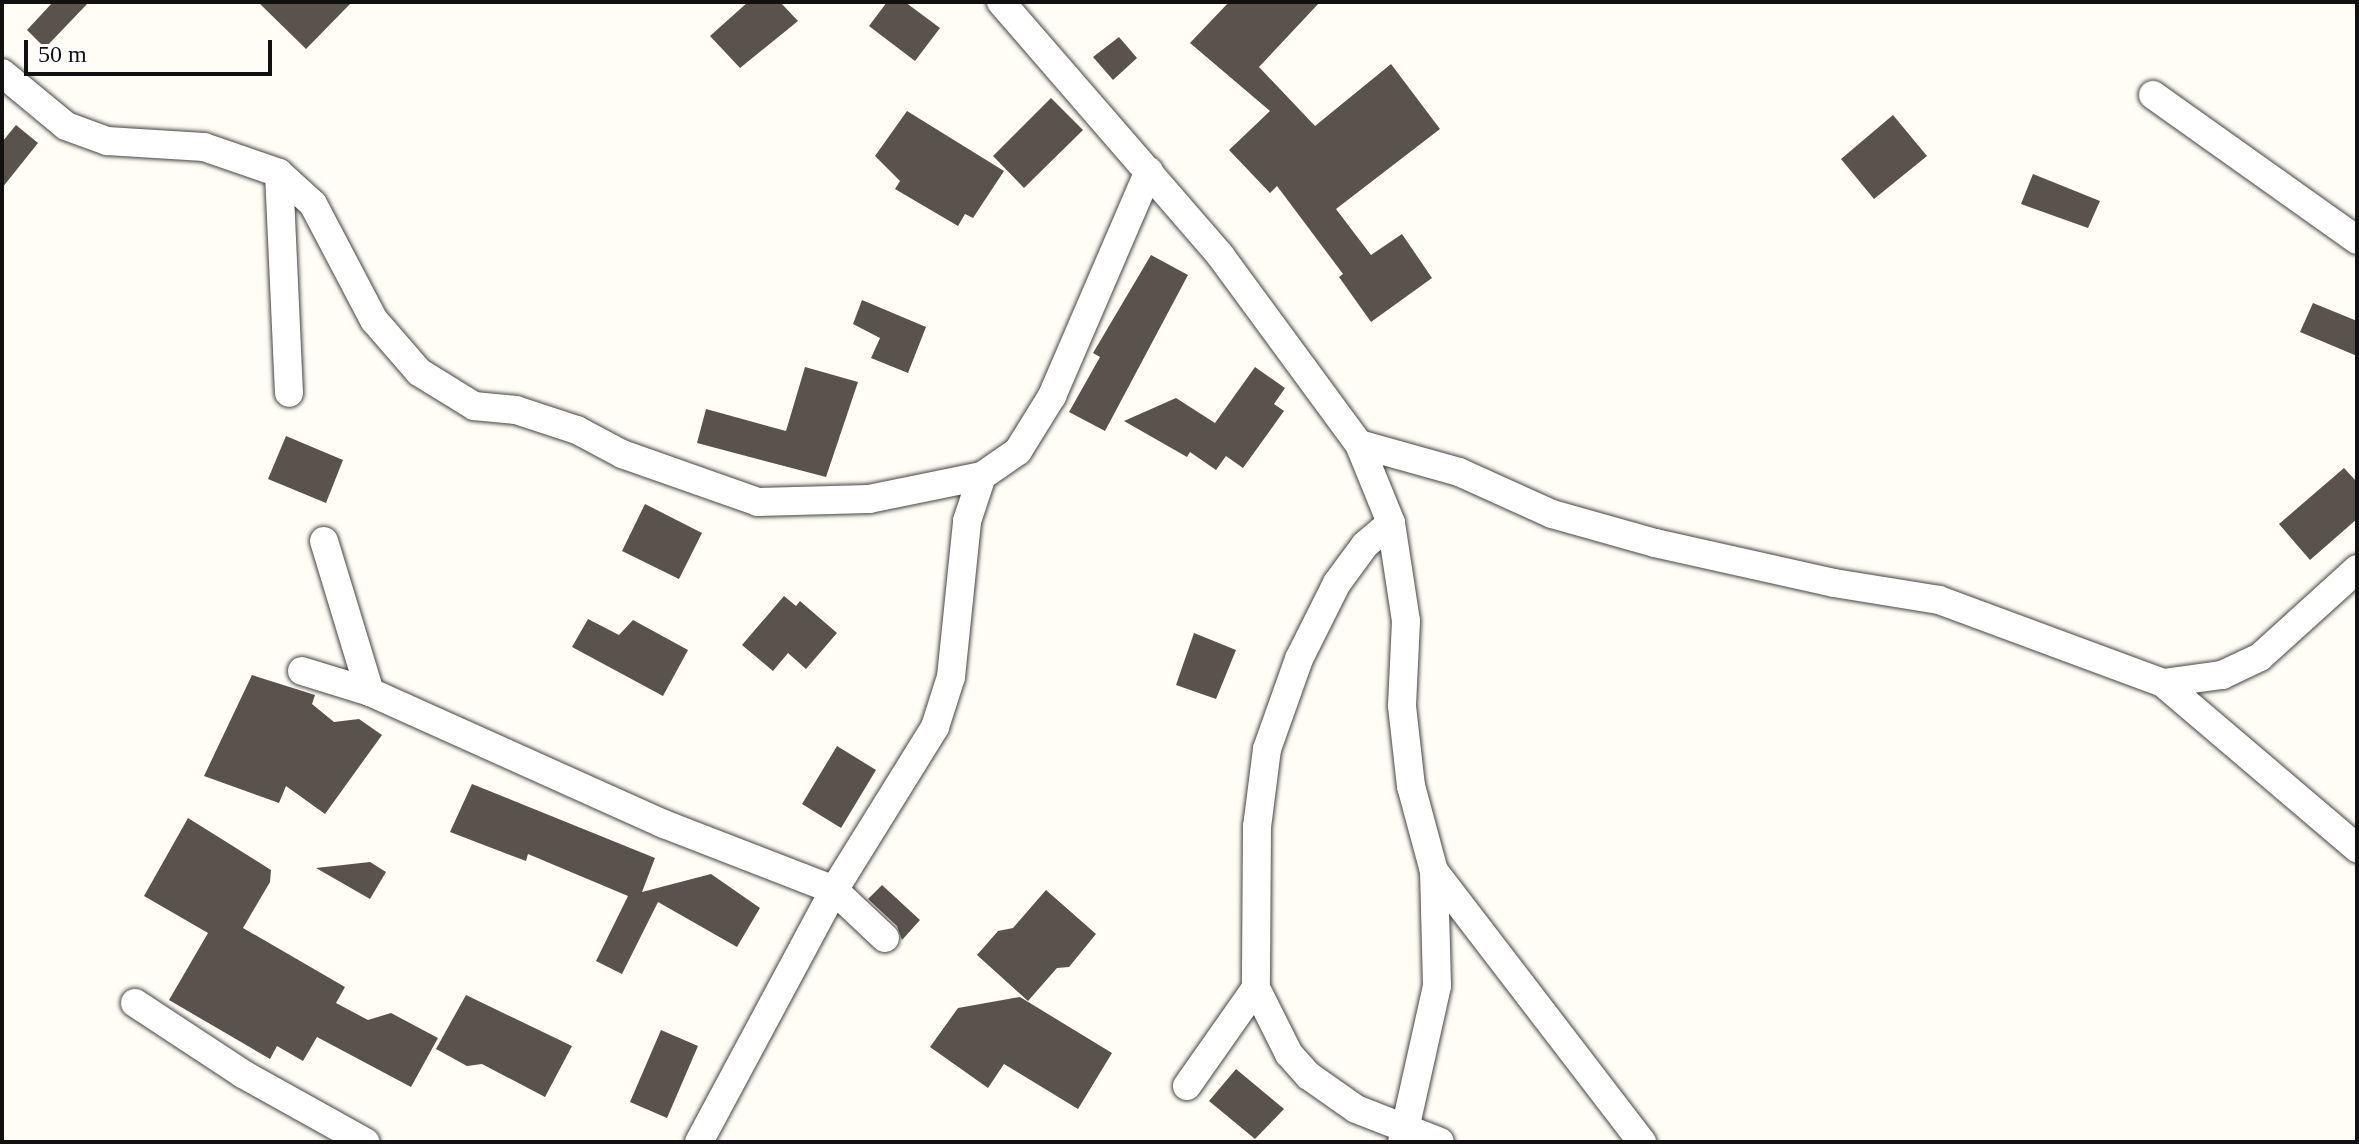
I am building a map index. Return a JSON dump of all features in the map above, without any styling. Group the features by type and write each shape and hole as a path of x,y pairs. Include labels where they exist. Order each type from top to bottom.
{"street":[{"path":"1011,7 1220,255 1359,444 1391,523 1406,621 1402,706 1411,786 1434,871 1437,986 1403,1137"},
{"path":"2,73 66,126 93,136 204,147 279,173 313,204 374,320 419,372 474,406 516,410 577,430 622,454 758,502 869,499 982,476 1018,451 1052,396 1149,171"},
{"path":"2153,95 2357,240"},
{"path":"279,173 289,393"},
{"path":"1359,444 1459,472 1552,514 1655,543 1834,583 1939,600 2163,683 2357,848"},
{"path":"699,1142 834,890 935,727 951,677 967,521 982,476"},
{"path":"1391,523 1365,545 1337,583 1299,659 1267,749 1257,827 1256,988 1289,1054 1309,1076 1403,1137 1440,1142"},
{"path":"324,541 370,692"},
{"path":"2163,683 2222,675 2260,657 2357,569"},
{"path":"302,671 370,692 664,824 834,890 885,938"},
{"path":"1434,871 1642,1142"},
{"path":"1187,1086 1256,988"},
{"path":"135,1003 243,1074 365,1142"}],"building":[{"path":"53,2 89,2 45,48 27,30"},
{"path":"258,2 352,2 306,49"},
{"path":"748,2 780,2 798,21 740,68 710,36"},
{"path":"887,2 905,2 940,28 915,61 869,26"},
{"path":"1229,2 1320,2 1259,67 1315,126 1391,64 1440,129 1336,209 1371,255 1402,234 1432,278 1371,322 1339,277 1343,274 1277,186 1270,193 1229,150 1270,111 1190,43"},
{"path":"1119,37 1137,58 1113,80 1093,57"},
{"path":"1051,98 1083,130 1024,188 993,156"},
{"path":"907,111 1004,171 973,218 965,214 958,226 895,189 900,181 875,156"},
{"path":"1893,115 1927,156 1874,199 1841,159"},
{"path":"16,125 38,143 2,188 2,142"},
{"path":"2033,174 2100,201 2088,228 2021,204"},
{"path":"1151,255 1188,275 1105,431 1069,412 1100,357 1093,353"},
{"path":"862,300 926,327 908,373 871,358 880,338 853,324"},
{"path":"2313,303 2357,321 2357,356 2300,332"},
{"path":"805,367 858,382 826,477 697,443 706,409 786,431"},
{"path":"1255,367 1285,388 1274,404 1284,411 1243,468 1226,456 1216,470 1190,452 1187,457 1124,421 1176,398 1215,423"},
{"path":"286,436 343,460 326,503 268,479"},
{"path":"2344,468 2357,482 2357,519 2310,560 2279,524"},
{"path":"645,504 702,533 679,579 622,551"},
{"path":"784,596 796,606 800,601 837,633 806,669 788,653 773,671 742,645"},
{"path":"588,619 619,635 633,620 688,650 663,696 572,647"},
{"path":"1194,633 1236,650 1216,699 1176,685"},
{"path":"252,675 315,695 312,704 334,722 359,719 382,735 325,814 286,786 279,803 204,776"},
{"path":"837,746 876,770 841,828 802,804"},
{"path":"472,784 655,858 642,892 711,874 760,908 737,947 658,902 622,974 596,961 628,896 528,854 526,861 450,832"},
{"path":"188,818 271,870 270,882 243,928 345,987 336,1003 368,1020 391,1013 438,1038 411,1087 317,1037 303,1061 277,1046 270,1059 169,1000 208,933 144,896"},
{"path":"370,862 386,872 370,899 316,868"},
{"path":"882,885 920,920 902,940 897,926 868,899"},
{"path":"1046,890 1096,934 1069,967 1057,968 1028,1001 977,955 998,931 1013,928"},
{"path":"466,995 572,1046 545,1097 482,1064 467,1066 436,1049"},
{"path":"1020,997 1112,1053 1078,1109 1004,1064 988,1088 930,1047 958,1008"},
{"path":"661,1030 698,1046 667,1118 630,1102"},
{"path":"1236,1069 1284,1109 1255,1139 1209,1101"}]}
